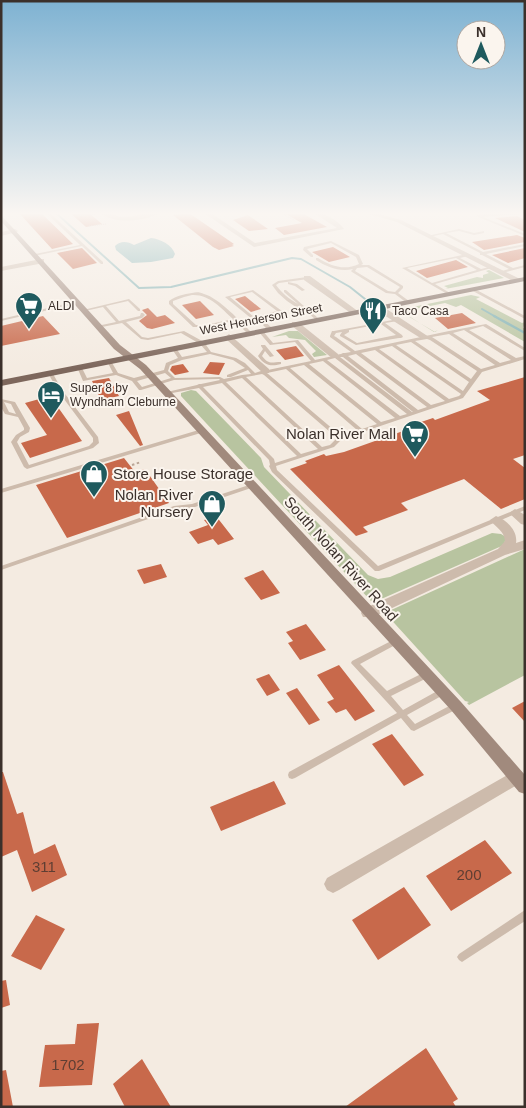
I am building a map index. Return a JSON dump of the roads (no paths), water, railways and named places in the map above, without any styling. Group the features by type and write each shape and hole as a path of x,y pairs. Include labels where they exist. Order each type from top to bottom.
{"main road":[{"name":"South Nolan River Road","path":"44,265 117,347 159,384 368,613 456,706 520,782"},
{"name":"West Henderson Street","path":"1,383 523,279"}],"street":[{"path":"1,269 15,265"},
{"path":"488,265 523,279"},
{"path":"307,278 355,312"},
{"path":"388,306 430,337"},
{"path":"378,308 430,337"},
{"path":"299,324 341,356"},
{"path":"227,338 262,373"},
{"path":"520,510 525,521"},
{"path":"496,520 509,531 512,537 512,542 502,552"},
{"path":"368,613 502,552 525,544"},
{"path":"333,884 520,782"}],"lane":[{"path":"327,265 332,268 368,266 402,287 396,293"},
{"path":"360,265 353,271 386,292 396,293 408,302"},
{"path":"420,265 404,268 449,294"},
{"path":"470,265 480,270"},
{"path":"503,265 512,269"},
{"path":"503,272 525,266"},
{"path":"431,284 493,267"},
{"path":"307,278 282,281 274,285 290,302 299,308 307,309"},
{"path":"303,290 293,283 280,285 318,320"},
{"path":"472,289 525,318"},
{"path":"257,317 280,311 253,291 227,297 253,318 257,317 270,329"},
{"path":"236,320 203,327 195,326 171,304 171,301 195,294 205,295 236,320 250,333"},
{"path":"85,310 128,300 143,316 99,327"},
{"path":"1,320 78,302"},
{"path":"104,306 141,338 182,332 202,343 210,353"},
{"path":"397,320 340,330 334,332 332,336 430,407"},
{"path":"382,323 472,382"},
{"path":"356,328 342,334 356,344 430,337 484,325 525,350"},
{"path":"465,329 514,360"},
{"path":"340,330 337,334 338,337 349,345 356,347 405,339"},
{"path":"260,331 272,344"},
{"path":"449,332 499,365"},
{"path":"430,337 480,371"},
{"path":"266,349 260,356 266,364 305,363 392,344 405,339"},
{"path":"314,360 298,342 290,340 263,345 279,363 361,431"},
{"path":"392,344 464,394"},
{"path":"375,348 448,401"},
{"path":"174,349 181,359"},
{"path":"159,384 168,364 181,359 210,353 236,358 248,368 262,373 340,438"},
{"path":"341,356 414,413"},
{"path":"272,466 332,446 340,438 448,401 464,394 480,371 525,357"},
{"path":"323,359 399,418"},
{"path":"109,361 116,374"},
{"path":"134,380 141,389 174,379 221,379 262,373 279,363"},
{"path":"305,363 380,424"},
{"path":"79,367 85,380 116,374 134,380 159,384 199,385 221,379 248,368"},
{"path":"166,371 174,379"},
{"path":"1,401 13,403 28,428 14,442 28,467 84,450 96,442 96,438 60,390 50,373"},
{"path":"242,376 321,449"},
{"path":"221,379 300,456"},
{"path":"199,385 272,460 274,471 377,570 520,510"},
{"path":"1,401 7,413 20,416"},
{"path":"1,491 130,450 202,431"},
{"path":"1,568 176,507 193,506 252,486"},
{"path":"395,642 355,663 414,728 456,706"},
{"path":"386,695 426,675"},
{"path":"292,775 442,692"},
{"path":"462,957 525,915"}],"waterway":[{"path":"113,265 139,288 171,287 264,265"},
{"path":"311,265 350,287 370,303"},
{"path":"482,309 496,317"},
{"path":"494,316 525,333"}],"place":[{"name":"ALDI","path":"29,330"},
{"name":"Taco Casa","path":"373,335"},
{"name":"Super 8 by Wyndham Cleburne","path":"51,419"},
{"name":"Nolan River Mall","path":"415,458"},
{"name":"Store House Storage","path":"94,498"},
{"name":"Nolan River Nursery","path":"212,528"}]}
